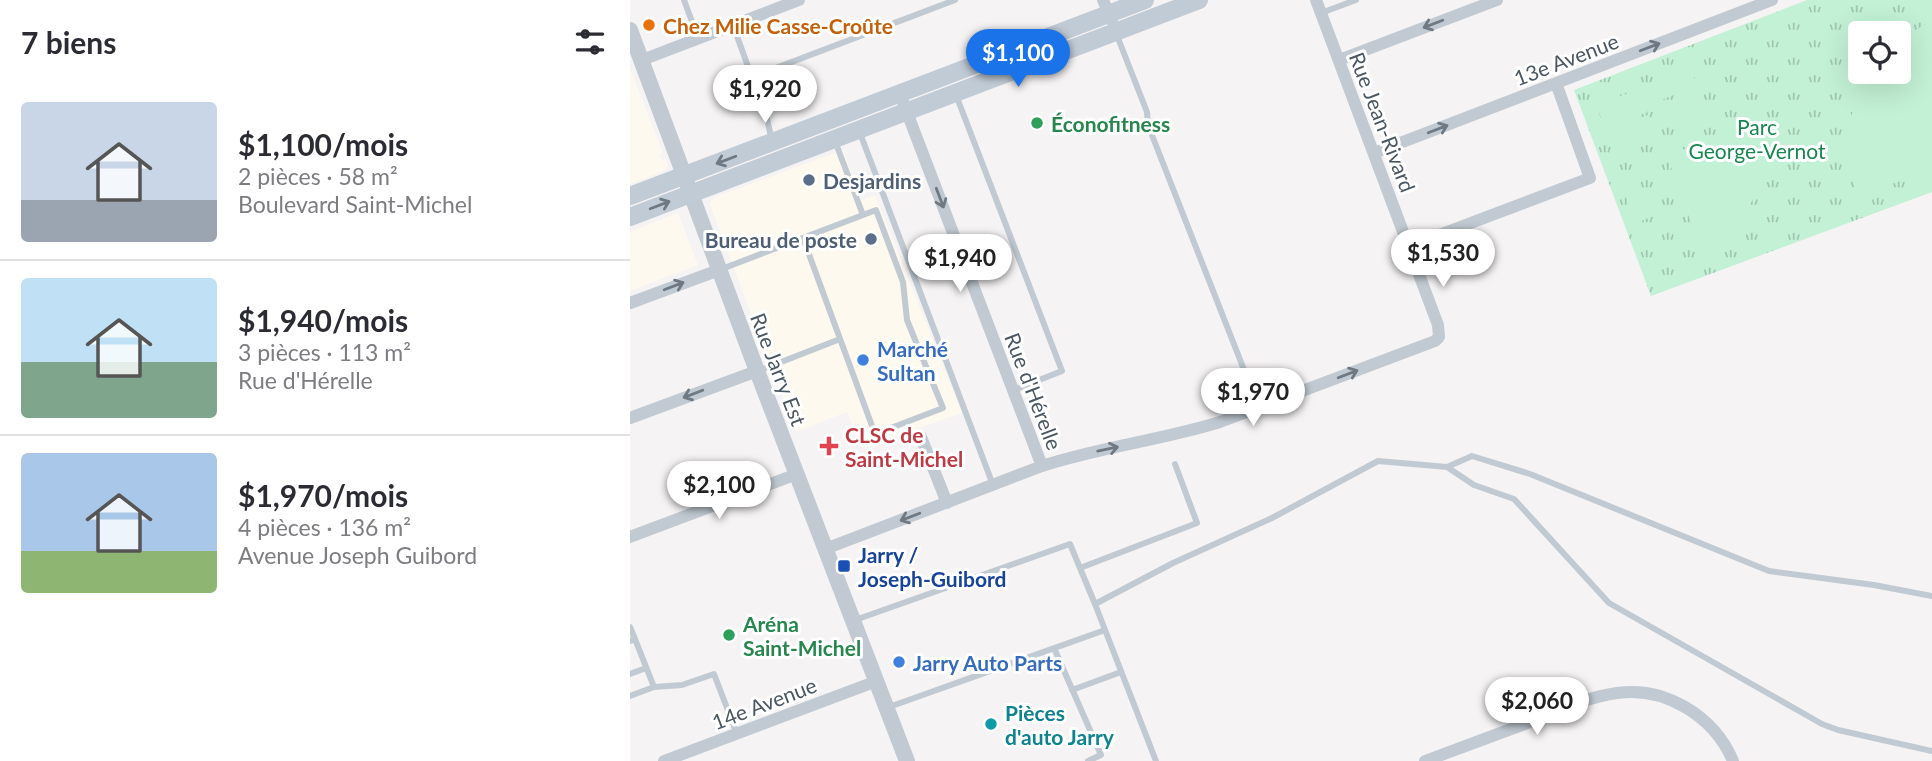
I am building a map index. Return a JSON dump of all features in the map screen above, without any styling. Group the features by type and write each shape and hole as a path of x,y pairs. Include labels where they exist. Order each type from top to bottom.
{"main road":[{"path":"630,196 900,94 1106,7 1146,0"},
{"path":"630,217 1199,0"}],"street":[{"path":"642,60 799,0"},
{"name":"Rue Jean-Rivard","path":"1259,408 1435,341 1439,337 1438,325 1410,246 1316,0"},
{"path":"1339,60 1497,0"},
{"name":"13e Avenue","path":"1374,153 1772,0"},
{"path":"1106,7 1115,32"},
{"name":"Rue Jarry Est","path":"631,38 642,60 757,372 907,761"},
{"path":"1410,246 1590,178 1556,83"},
{"name":"Rue d'Hérelle","path":"900,94 1042,466"},
{"path":"630,303 719,270"},
{"path":"630,418 757,372"},
{"path":"825,549 1042,466 1067,458 1192,431 1259,408"},
{"path":"921,437 947,503"},
{"path":"630,537 797,474"},
{"name":"14e Avenue","path":"664,761 877,681"},
{"path":"1425,761 1593,698 1619,693 1648,694 1677,703 1697,715 1721,739 1733,761"}],"lane":[{"path":"684,0 699,39"},
{"path":"752,77 955,0"},
{"path":"1321,13 1356,0"},
{"path":"733,25 767,119 772,142"},
{"path":"1115,32 1259,408"},
{"path":"956,92 1062,371 1014,390"},
{"path":"858,110 859,129 993,485"},
{"path":"834,139 863,215"},
{"path":"719,270 863,215 876,211 904,282 907,320 943,408 875,434 803,238"},
{"path":"757,372 841,338"},
{"path":"1095,604 1173,563 1272,518 1378,461 1447,467 1472,456 1530,474 1769,571 1932,596"},
{"path":"1080,568 1196,523 1175,464"},
{"path":"1447,467 1474,485 1514,499 1609,603 1822,724 1932,751"},
{"path":"853,621 1070,544 1156,761"},
{"path":"630,627 632,640 654,687"},
{"path":"888,708 1105,630"},
{"path":"1054,648 1101,755 1088,761"},
{"path":"630,674 646,668"},
{"path":"1072,690 1121,672"},
{"path":"630,696 654,687 682,685 714,674 737,734"}],"shaded area":[{"path":"630,68 663,153 659,155 662,161 666,159 668,165 666,170 630,184"},
{"path":"843,150 862,200 875,195 962,413 862,448 847,412 796,432 710,205 715,197"},
{"path":"678,213 698,265 630,291 630,232"}],"green space":[{"name":"Parc George-Vernot","path":"1807,0 1932,0 1932,192 1651,296 1574,90"},
{"path":"1932,20 1932,169 1858,197 1849,149 1855,102 1864,84 1911,84 1911,33"},
{"path":"1691,69 1697,86 1661,100 1655,83"},
{"path":"1639,89 1648,112 1605,128 1596,105"},
{"path":"1702,98 1708,115 1671,129 1665,112"},
{"path":"1648,115 1657,138 1614,154 1606,131"},
{"path":"1764,118 1766,158 1756,195 1733,225 1700,248 1667,156"},
{"path":"1635,176 1651,217 1636,223 1620,182"}],"place":[{"name":"Chez Milie Casse-Croûte","path":"649,25"},
{"name":"Éconofitness","path":"1037,123"},
{"name":"Desjardins","path":"809,180"},
{"name":"Bureau de poste","path":"871,239"},
{"name":"Marché Sultan","path":"863,360"},
{"name":"CLSC de Saint-Michel","path":"829,446"},
{"name":"Jarry / Joseph-Guibord","path":"844,566"},
{"name":"Aréna Saint-Michel","path":"729,635"},
{"name":"Jarry Auto Parts","path":"899,662"},
{"name":"Pièces d'auto Jarry","path":"991,724"}]}
